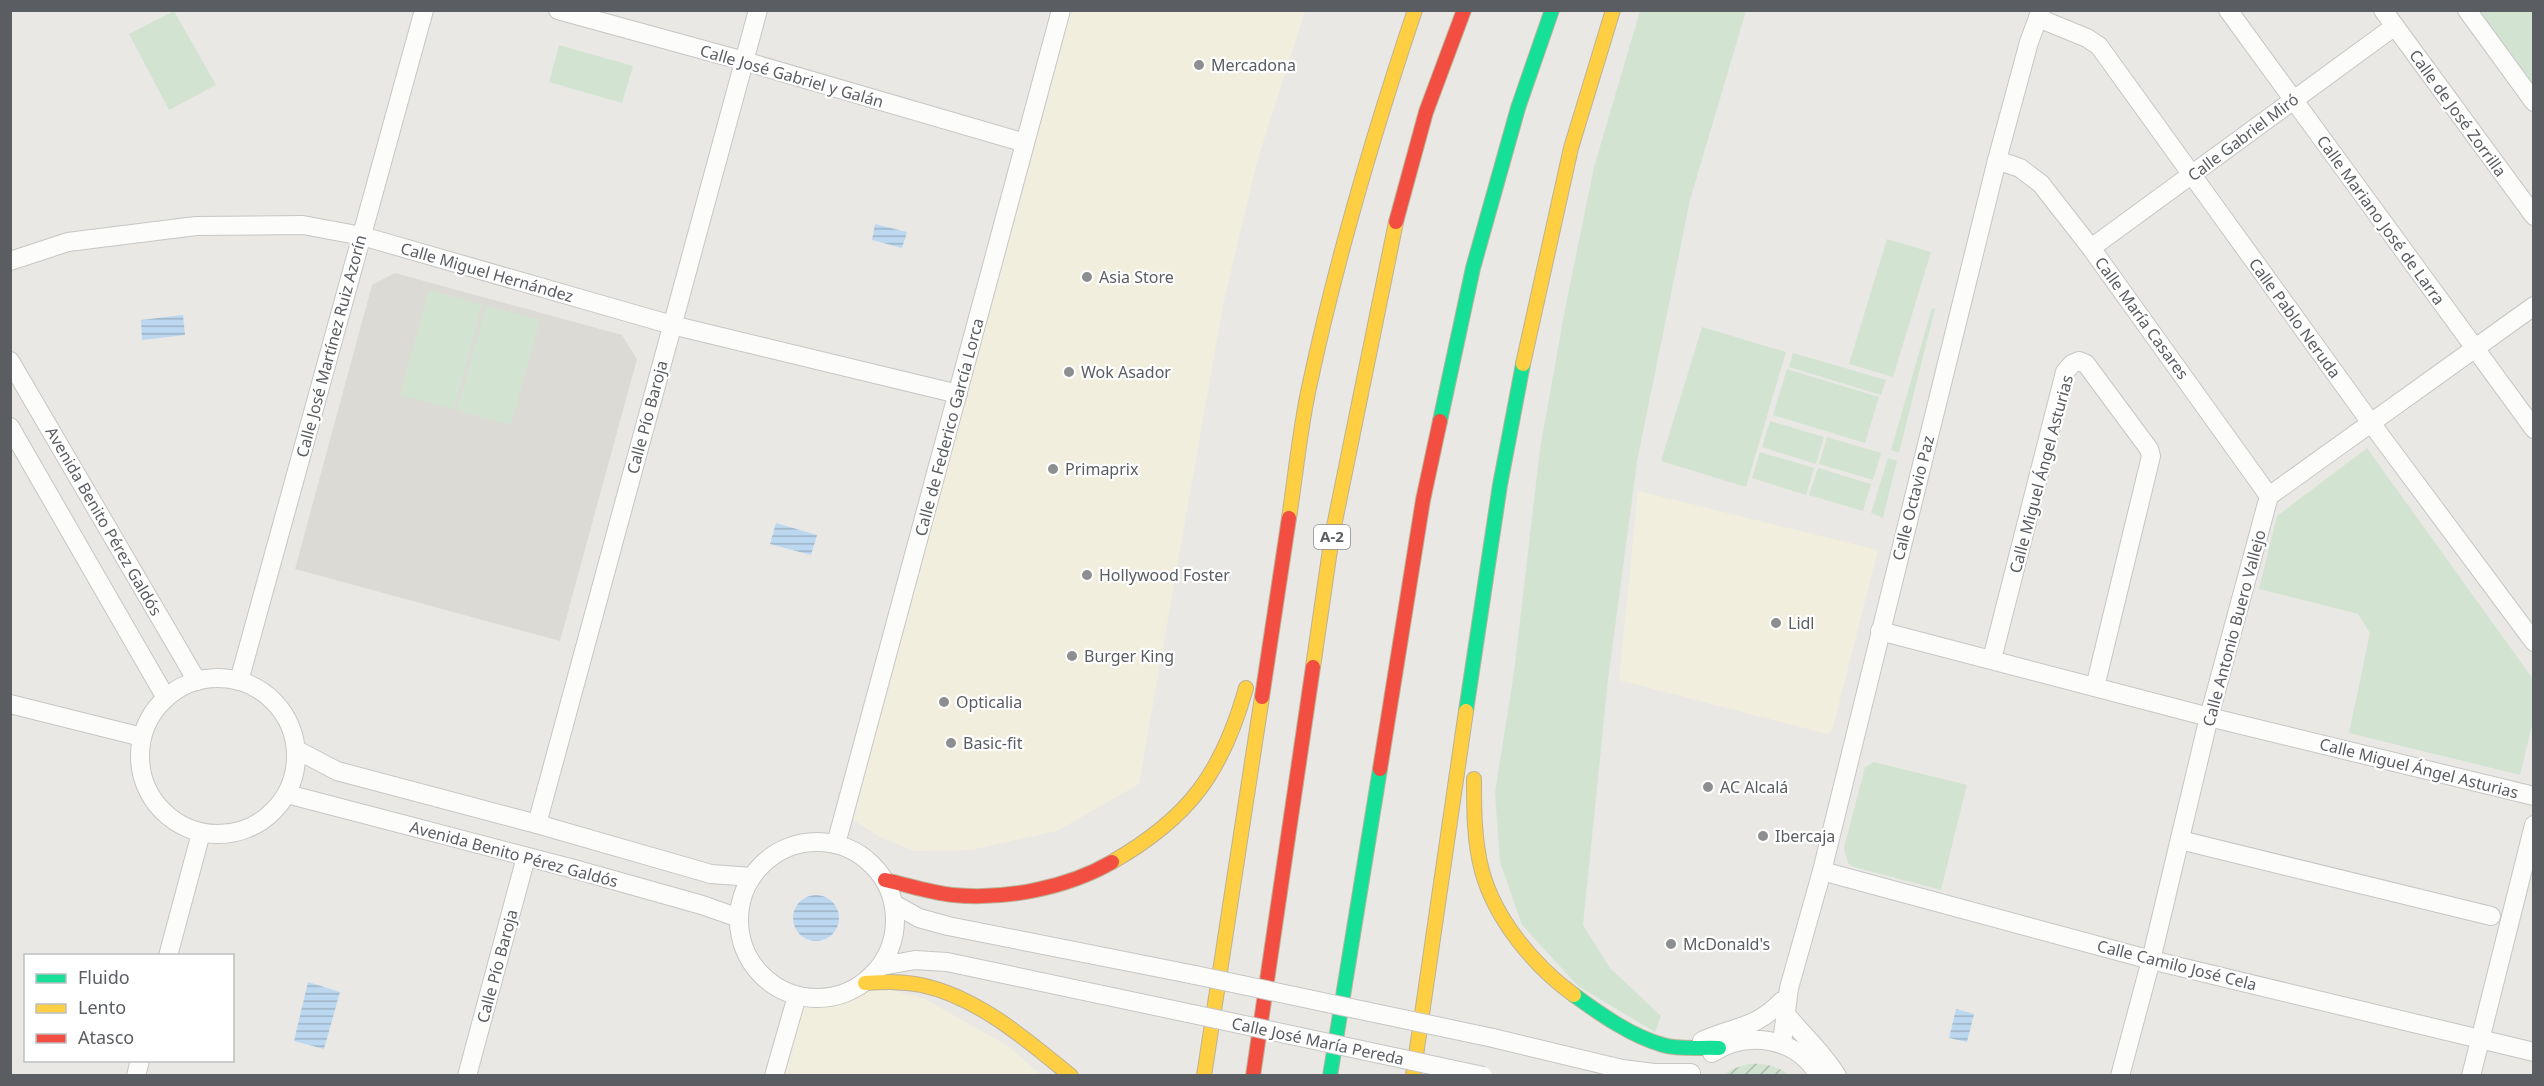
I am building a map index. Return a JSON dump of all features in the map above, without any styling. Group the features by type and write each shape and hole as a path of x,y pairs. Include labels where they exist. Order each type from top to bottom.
{"highway":[{"path":"1204,1076 1303,417 1332,284 1380,112 1415,10"},
{"name":"A-2","path":"1253,1076 1332,536 1389,247 1426,112 1464,10"},
{"path":"1330,1076 1423,500 1473,268 1518,108 1552,10"},
{"path":"1413,1076 1485,576 1517,386 1572,139 1613,10"},
{"path":"1260,613 1286,459 1303,417"},
{"path":"1485,576 1474,763 1474,822 1486,882 1510,927 1537,963 1576,997 1615,1023 1665,1045 1719,1048"},
{"path":"885,880 953,895 1002,894 1052,887 1117,861 1163,829 1205,783 1235,726 1251,672"},
{"path":"865,982 900,982 927,987 972,1006 1044,1053 1071,1076"}],"street":[{"name":"Calle José Martínez Ruiz Azorín","path":"239,681 424,10"},
{"name":"Calle José Gabriel y Galán","path":"558,10 744,61 1025,143"},
{"name":"Calle Pío Baroja","path":"537,824 758,10"},
{"name":"Calle de Federico García Lorca","path":"836,844 1061,10"},
{"name":"Calle Mariano José de Larra","path":"2228,10 2534,429"},
{"name":"Calle de José Zorrilla","path":"2383,10 2534,216"},
{"path":"2467,10 2534,102"},
{"name":"Calle Octavio Paz","path":"1782,1043 1786,1001 1822,871 1997,160 2029,42 2040,14"},
{"name":"Calle Pablo Neruda","path":"2040,14 2098,46 2371,423 2534,642"},
{"name":"Calle Gabriel Miró","path":"2091,248 2395,26"},
{"name":"Calle María Casares","path":"1997,160 2020,168 2041,184 2091,248 2269,496"},
{"name":"Calle Miguel Hernández","path":"10,261 68,242 196,226 303,225 362,236 672,325 958,394"},
{"path":"2269,496 2534,306"},
{"name":"Avenida Benito Pérez Galdós","path":"10,361 197,681"},
{"name":"Calle Miguel Ángel Asturias","path":"1992,659 2065,372 2072,364 2079,361 2086,364 2149,449 2151,456 2095,687"},
{"name":"Avenida Benito Pérez Galdós","path":"10,427 166,698"},
{"name":"Calle Antonio Buero Vallejo","path":"2120,1076 2151,960 2209,717 2269,496"},
{"name":"Calle Miguel Ángel Asturias","path":"1880,631 2209,717 2534,796"},
{"path":"211,678 239,681 268,695 282,710 293,730 297,750 295,773 287,794 275,811 260,823 237,833 219,836 201,833 175,822 158,807 144,784 140,760 142,737 153,713 166,698 178,689 211,678"},
{"path":"10,704 142,737"},
{"name":"Avenida Benito Pérez Galdós","path":"297,750 337,771 537,824 711,874 752,877"},
{"name":"Avenida Benito Pérez Galdós","path":"287,794 526,856 702,905 739,918"},
{"path":"2471,1076 2534,825"},
{"path":"169,954 201,833"},
{"path":"2180,840 2492,916"},
{"path":"813,842 836,844 866,858 885,880 894,904 895,930 891,948 882,966 865,982 844,994 827,998 797,996 773,985 754,967 742,944 739,918 742,896 752,877 768,859 789,847 813,842"},
{"name":"Calle Pío Baroja","path":"467,1076 526,856"},
{"name":"Calle Camilo José Cela","path":"1822,871 2151,960 2534,1052"},
{"path":"894,904 919,918 948,926 1196,975 1493,1038 1622,1069 1690,1074 1704,1058 1719,1048 1738,1042 1760,1040 1782,1043 1798,1053 1819,1076"},
{"name":"Calle José María Pereda","path":"882,966 915,960 947,962 1483,1076"},
{"path":"774,1076 797,996"},
{"path":"1688,1047 1720,1033 1752,1024 1786,1001 1801,1034 1827,1058 1837,1076"},
{"name":"Calle Octavio Paz","path":"1760,1040 1786,1001"}],"shaded area":[{"path":"1061,11 1305,11 1257,162 1223,305 1139,784 1057,831 971,850 914,851 880,837 844,814"},
{"path":"395,273 622,335 637,359 560,641 295,569 372,285"},
{"path":"1638,491 1878,550 1832,731 1827,734 1619,680"},
{"path":"865,983 925,999 1008,1046 1041,1075 774,1076 797,996 827,998 844,994"}],"green space":[{"path":"174,11 216,85 169,110 129,34"},
{"path":"1640,11 1746,11 1690,200 1637,462 1608,680 1583,925 1610,968 1661,1016 1655,1032 1578,986 1522,925 1500,862 1495,793 1514,672 1540,449 1565,309 1594,167"},
{"path":"2479,11 2533,11 2533,86"},
{"path":"559,45 633,66 622,103 549,82"},
{"path":"1887,239 1931,252 1893,377 1849,364"},
{"path":"429,290 482,305 454,409 400,395"},
{"path":"486,306 540,320 511,425 457,410"},
{"path":"1932,308 1935,309 1899,453 1891,450"},
{"path":"1702,327 1786,352 1746,487 1661,461"},
{"path":"1793,353 1886,380 1881,395 1789,367"},
{"path":"1787,369 1879,397 1865,443 1773,415"},
{"path":"1770,421 1824,437 1816,464 1762,447"},
{"path":"1827,437 1881,453 1873,480 1819,464"},
{"path":"2367,448 2533,679 2533,721 2520,775 2349,733 2370,633 2358,614 2259,589 2277,516"},
{"path":"1760,452 1814,468 1806,495 1752,478"},
{"path":"1888,458 1897,461 1883,518 1871,513"},
{"path":"1818,468 1871,484 1863,511 1809,495"},
{"path":"1874,762 1967,785 1941,890 1854,867 1848,863 1844,848 1865,767"},
{"path":"1748,1064 1770,1066 1790,1075 1724,1075 1732,1069"}],"water":[{"path":"875,224 907,232 902,248 872,240"},
{"path":"183,315 185,335 142,340 141,320"},
{"path":"776,523 817,535 811,555 770,544"},
{"path":"816,895 832,902 839,918 832,934 816,941 800,934 793,918 800,902"},
{"path":"308,982 340,992 324,1049 294,1041"},
{"path":"1956,1009 1974,1014 1967,1042 1949,1038"}],"traffic: fast":[{"path":"1440,421 1473,268 1518,108 1552,10"},
{"path":"1466,711 1500,485 1523,364"},
{"path":"1330,1076 1380,769"},
{"path":"1574,995 1616,1024 1651,1041 1677,1047 1719,1048"}],"traffic: slow":[{"path":"1289,518 1307,400 1332,289 1371,148 1415,10"},
{"path":"1523,364 1571,148 1613,10"},
{"path":"1313,667 1332,536 1396,222"},
{"path":"1112,862 1162,828 1199,790 1226,745 1246,688"},
{"path":"1204,1076 1262,697"},
{"path":"1413,1076 1466,711"},
{"path":"1474,779 1477,848 1482,871 1496,907 1531,956 1574,995"},
{"path":"865,983 893,982 921,985 962,999 1001,1021 1071,1076"}],"traffic: jam":[{"path":"1396,222 1426,112 1464,10"},
{"path":"1380,769 1423,500 1440,421"},
{"path":"1262,697 1289,518"},
{"path":"1253,1076 1313,667"},
{"path":"885,880 944,894 993,896 1056,885 1112,862"}],"place":[{"name":"Mercadona","path":"1199,65"},
{"name":"Asia Store","path":"1087,277"},
{"name":"Wok Asador","path":"1069,372"},
{"name":"Primaprix","path":"1053,469"},
{"name":"Hollywood Foster","path":"1087,575"},
{"name":"Lidl","path":"1776,623"},
{"name":"Burger King","path":"1072,656"},
{"name":"Opticalia","path":"944,702"},
{"name":"Basic-fit","path":"951,743"},
{"name":"AC Alcalá","path":"1708,787"},
{"name":"Ibercaja","path":"1763,836"},
{"name":"McDonald's","path":"1671,944"}]}
